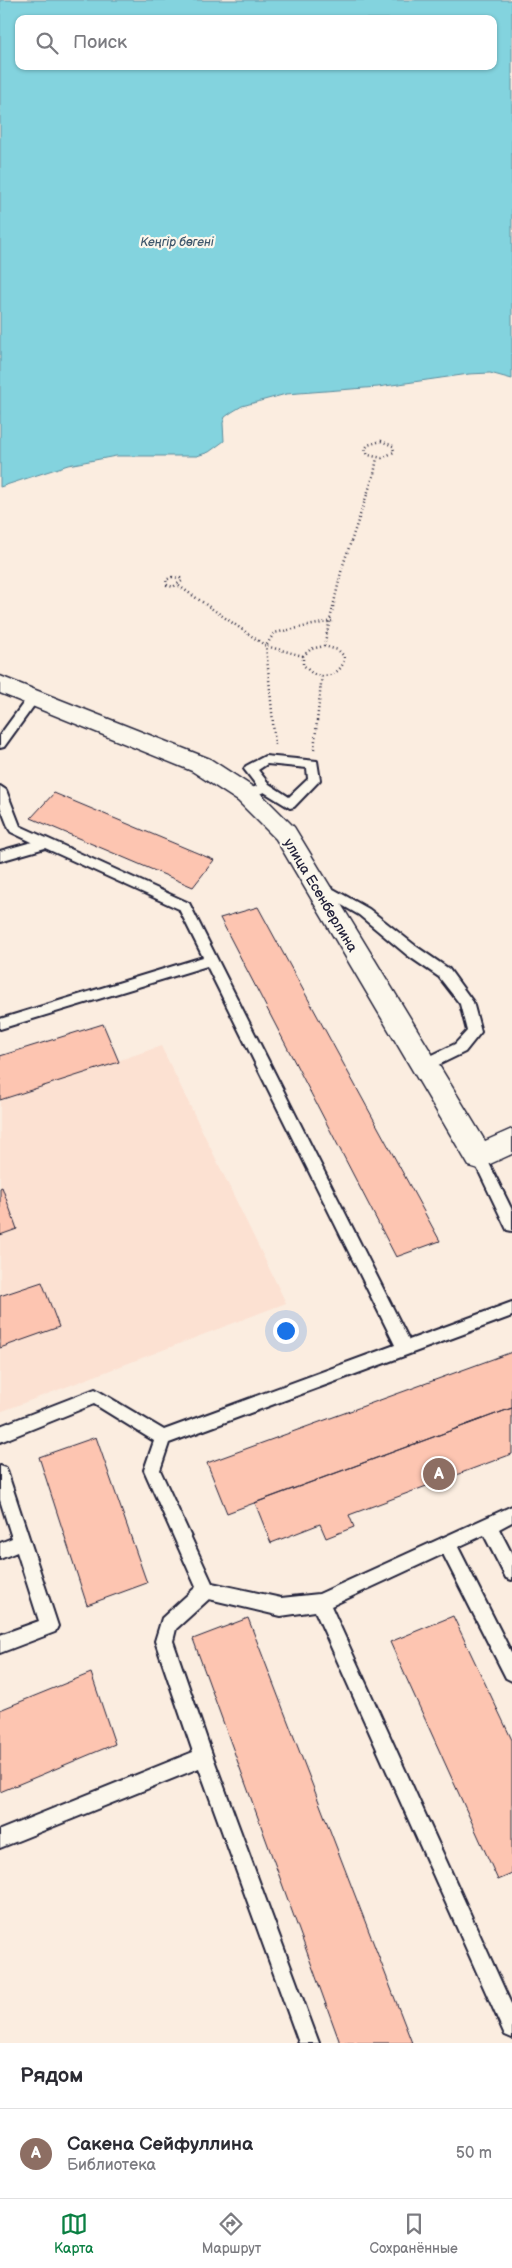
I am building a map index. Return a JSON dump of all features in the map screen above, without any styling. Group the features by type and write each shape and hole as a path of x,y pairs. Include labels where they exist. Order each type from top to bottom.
{"street":[{"name":"улица Есенберлина","path":"0,684 201,765 256,791 285,833 479,1157"},
{"path":"479,1157 512,1141"}],"lane":[{"path":"0,744 34,697"},
{"path":"265,760 313,764 314,780 290,804 256,791 250,769 265,760"},
{"path":"0,790 15,829 184,906 405,1348"},
{"path":"0,856 45,843"},
{"path":"315,884 364,912 412,951 444,973 466,1002 474,1032 460,1048 423,1066"},
{"path":"0,1024 211,960"},
{"path":"479,1157 512,1225"},
{"path":"163,1438 512,1309"},
{"path":"0,1434 95,1396 163,1438"},
{"path":"163,1438 152,1470 206,1590"},
{"path":"0,1474 50,1626 0,1644"},
{"path":"206,1590 281,1607 320,1602 512,1514"},
{"path":"488,1525 512,1572"},
{"path":"0,1551 22,1542"},
{"path":"447,1544 512,1672"},
{"path":"206,1590 168,1624 164,1641 204,1757 309,2043"},
{"path":"320,1602 512,2028"},
{"path":"0,1839 204,1757"}],"path":[{"path":"381,441 393,446 394,452 392,455 385,458 377,458 371,457 365,452 368,444 381,441"},
{"path":"324,646 332,621 342,568 374,474 377,458"},
{"path":"179,586 182,581 177,577 169,577 165,582 171,587 179,586 266,646 303,656"},
{"path":"276,761 266,646 274,633 332,621"},
{"path":"324,646 338,650 346,659 346,664 338,672 322,675 306,669 302,660 303,656 311,649 324,646"},
{"path":"313,764 322,675"}],"shaded area":[{"path":"161,1046 286,1303 0,1412 0,1101"}],"water":[{"name":"Кеңгір бөгені","path":"0,0 512,0 512,379 490,373 469,374 378,387 286,394 242,406 232,412 225,417 223,423 224,441 209,452 197,456 116,456 68,465 0,487"}],"building":[{"path":"54,793 214,860 193,887 31,818"},
{"path":"258,907 440,1241 396,1257 220,918"},
{"path":"103,1024 119,1062 0,1100 0,1056"},
{"path":"2,1187 17,1229 0,1235 0,1188"},
{"path":"42,1282 59,1327 0,1348 0,1296"},
{"path":"512,1352 512,1408 227,1513 207,1463"},
{"path":"512,1408 512,1454 349,1515 354,1527 326,1538 320,1524 271,1543 255,1503"},
{"path":"96,1437 147,1583 87,1605 39,1457"},
{"path":"453,1616 512,1740 512,1874 498,1880 390,1642"},
{"path":"248,1618 412,2043 340,2043 193,1639"},
{"path":"91,1673 115,1744 0,1792 0,1710"}],"place":[{"name":"Сакена Сейфуллина","path":"439,1474"}]}
